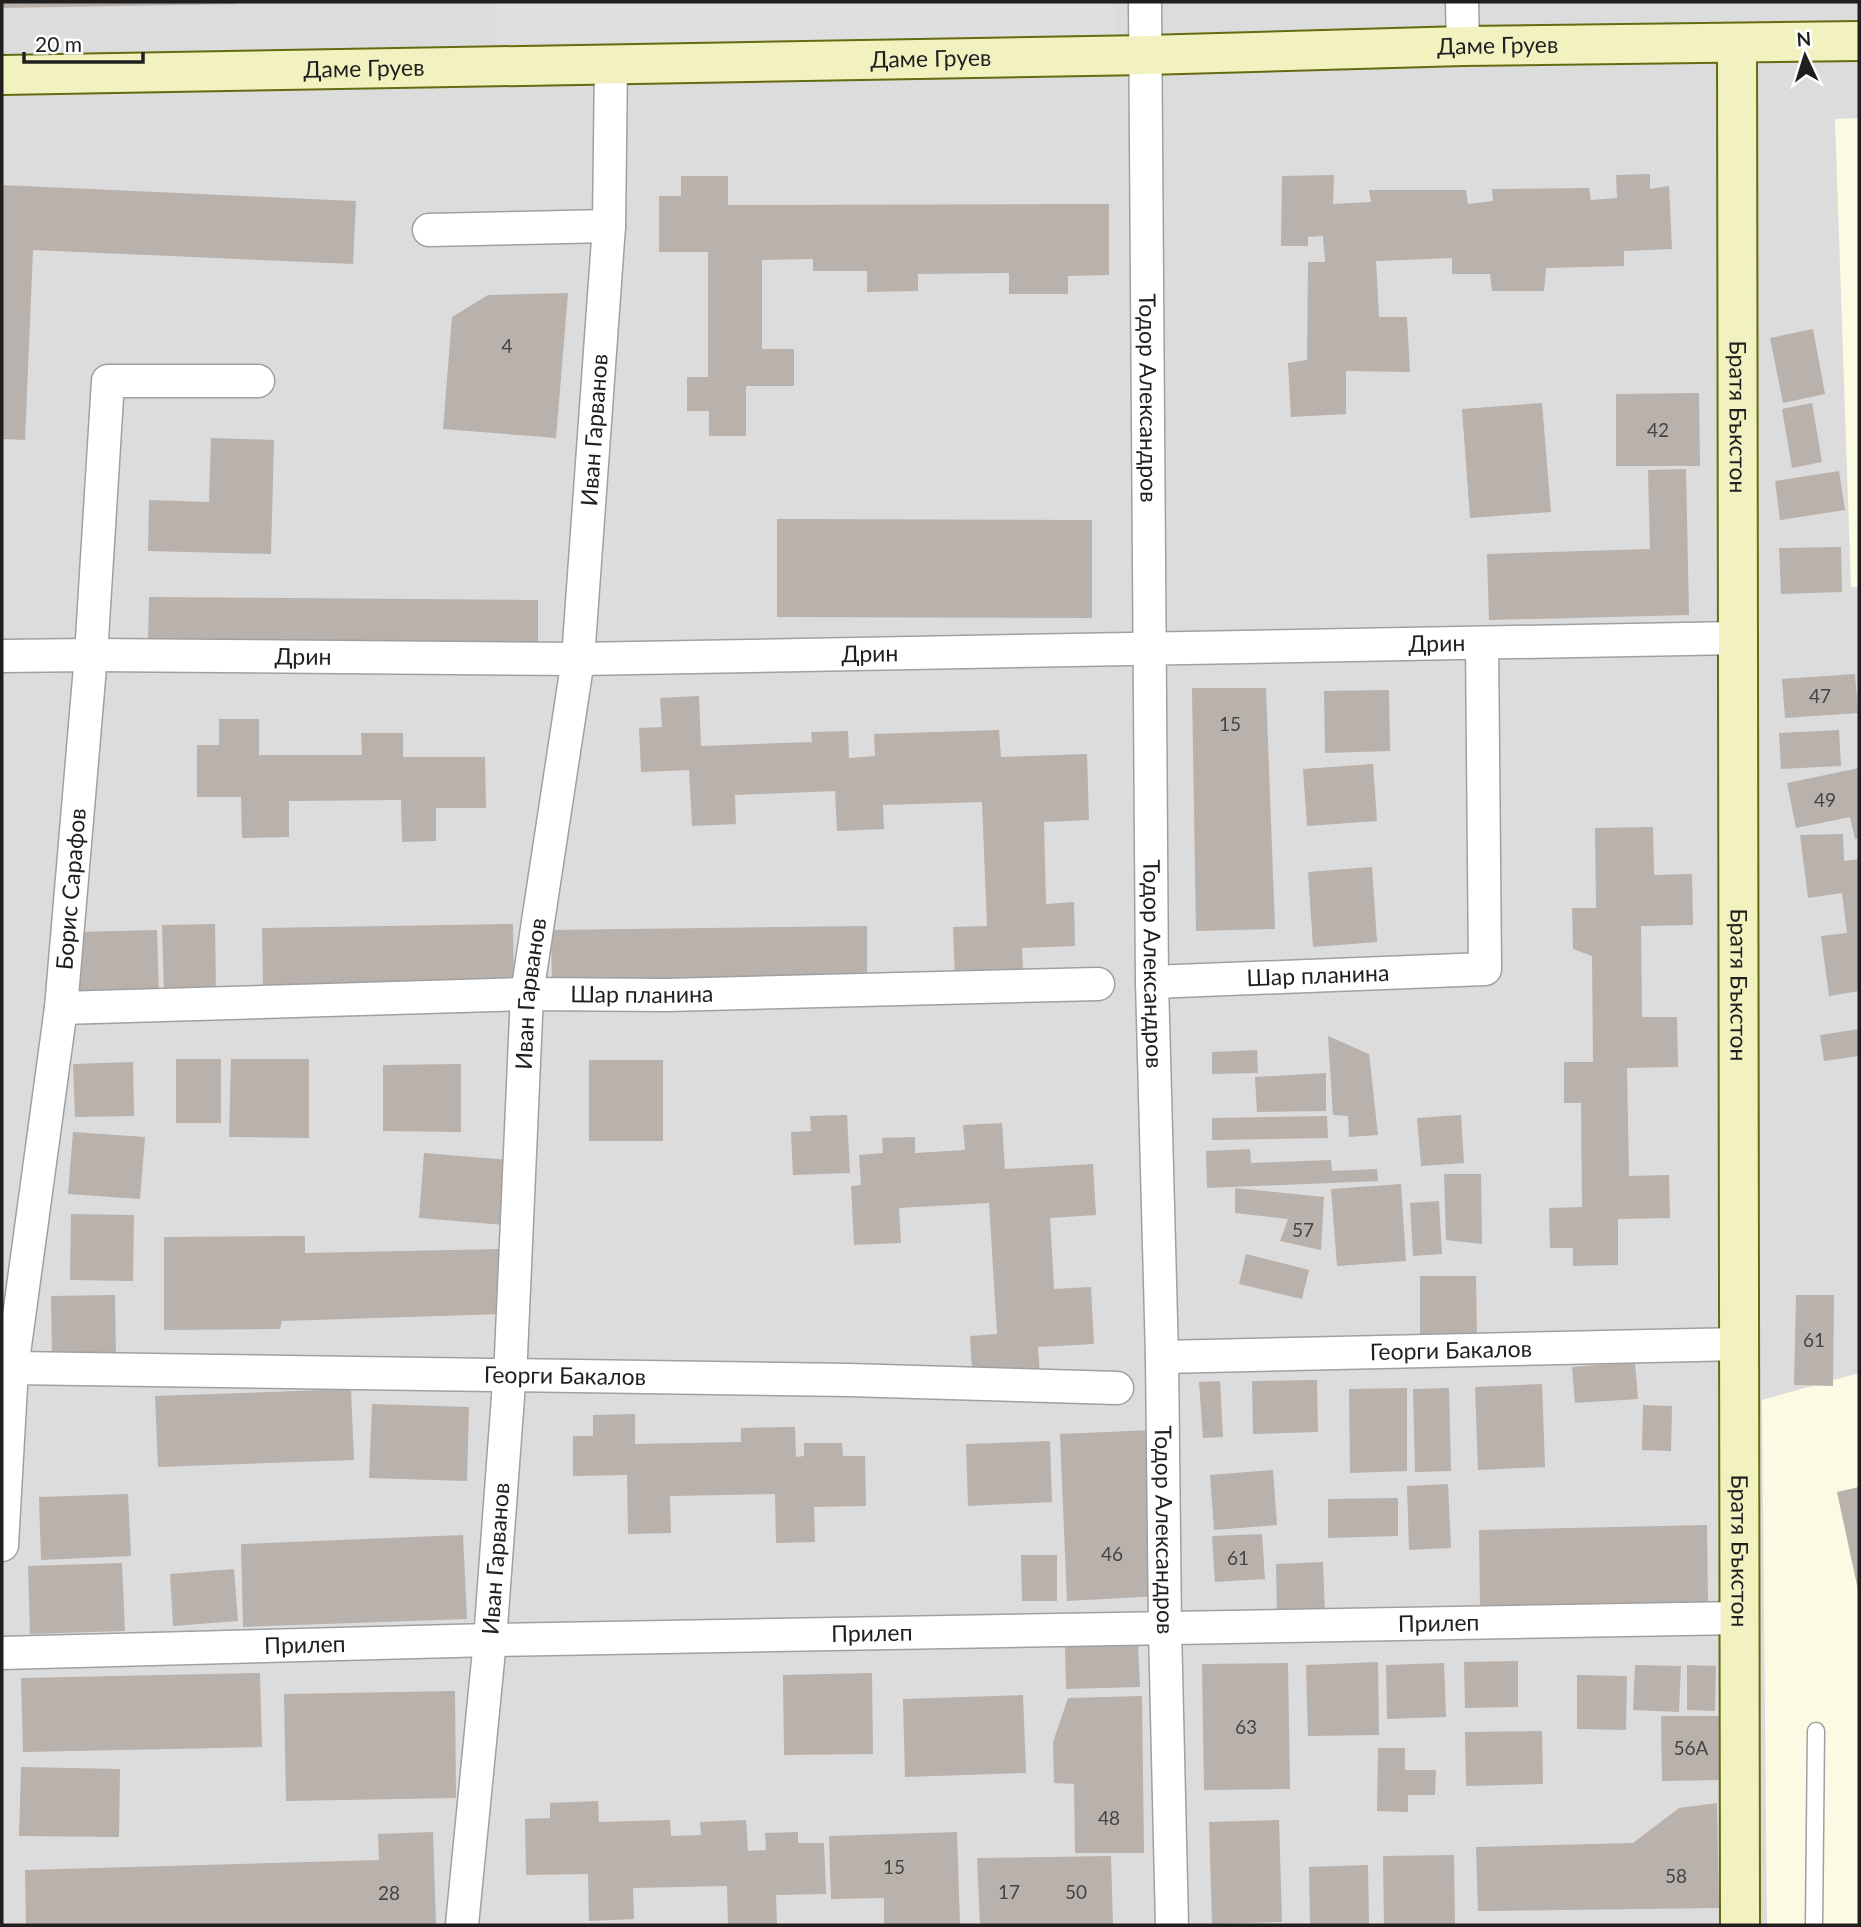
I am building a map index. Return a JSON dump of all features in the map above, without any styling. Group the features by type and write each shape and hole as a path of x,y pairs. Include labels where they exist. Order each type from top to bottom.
{"street":[{"name":"Тодор Александров","path":"1145,2 1152,982 1172,1925"},
{"path":"1462,2 1463,46"},
{"name":"Даме Груев","path":"2,75 1146,55 1463,46 1859,41"},
{"name":"Братя Бъкстон","path":"1737,43 1740,1925"},
{"name":"Иван Гарванов","path":"462,1925 490,1640 511,1356 527,994 579,659 609,226 611,63"},
{"path":"429,230 609,226"},
{"name":"Борис Сарафов","path":"2,1545 12,1368 61,1008 91,654 108,381 258,381"},
{"name":"Дрин","path":"2,656 91,654 579,659 1739,638"},
{"name":"Шар планина","path":"1152,982 1485,969 1482,643"},
{"name":"Шар планина","path":"61,1008 527,994 667,995 1098,984"},
{"name":"Георги Бакалов","path":"1162,1357 1740,1344"},
{"name":"Георги Бакалов","path":"12,1368 848,1380 1117,1388"},
{"name":"Прилеп","path":"2,1653 490,1640 1740,1618"}],"lane":[{"path":"1814,1925 1816,1731"}],"shaded area":[{"path":"2,2 1859,2 1859,1925 2,1925"},
{"path":"495,2 1114,2 1114,41 495,43"},
{"path":"1859,118 1859,587 1851,587 1835,119"},
{"path":"1859,1373 1859,1925 1767,1925 1762,1400"}],"building":[{"path":"2,2 236,2 236,4 2,8"},
{"path":"1650,174 1650,189 1669,186 1672,249 1624,251 1624,266 1546,268 1544,291 1492,291 1490,274 1452,274 1452,258 1376,261 1379,317 1407,317 1410,372 1346,371 1346,414 1291,417 1288,363 1307,360 1308,262 1325,262 1323,236 1308,237 1308,246 1281,246 1282,176 1334,175 1333,204 1371,202 1369,190 1466,190 1468,204 1493,201 1492,189 1589,188 1591,200 1617,198 1616,175"},
{"path":"681,176 728,176 728,205 1109,204 1109,275 1068,276 1068,294 1009,294 1009,273 918,274 918,291 867,292 867,271 813,271 813,259 762,260 762,349 794,349 794,386 746,386 746,436 709,436 709,411 687,411 687,377 708,377 708,252 659,252 659,196 681,196"},
{"path":"2,185 356,201 353,264 33,250 25,440 2,439"},
{"path":"568,293 556,438 443,429 452,317 488,295"},
{"path":"1813,329 1825,394 1783,403 1770,338"},
{"path":"1699,393 1700,466 1616,466 1616,394"},
{"path":"1542,403 1551,512 1470,518 1462,409"},
{"path":"1812,403 1822,462 1792,468 1782,409"},
{"path":"211,438 274,440 271,554 148,551 149,500 209,502"},
{"path":"1686,469 1689,615 1489,620 1487,554 1650,549 1648,470"},
{"path":"1839,471 1845,510 1780,520 1775,481"},
{"path":"777,519 1092,520 1092,618 777,617"},
{"path":"1841,547 1842,592 1781,594 1779,548"},
{"path":"149,597 538,600 538,643 148,640"},
{"path":"1855,674 1858,713 1785,718 1782,679"},
{"path":"1192,688 1266,688 1275,929 1196,931"},
{"path":"1389,690 1390,751 1325,753 1324,691"},
{"path":"699,696 701,746 812,742 811,732 848,731 849,758 875,756 874,734 999,730 1001,757 1087,754 1089,820 1044,822 1046,904 1074,902 1075,946 1022,948 1024,993 955,977 953,927 987,926 982,802 883,805 884,829 837,831 835,791 735,795 736,824 692,826 689,770 641,772 639,728 662,727 660,698"},
{"path":"219,719 259,719 259,755 362,755 361,733 403,733 403,757 485,757 486,808 436,808 436,841 402,842 401,800 289,801 289,837 242,838 241,797 197,797 197,745 219,745"},
{"path":"1839,730 1841,766 1781,769 1779,733"},
{"path":"1373,764 1377,821 1307,826 1303,769"},
{"path":"1859,768 1859,838 1855,839 1850,817 1796,828 1787,783"},
{"path":"1653,827 1654,875 1692,874 1693,925 1641,926 1642,1017 1677,1017 1678,1067 1627,1068 1629,1176 1669,1175 1670,1218 1618,1219 1618,1265 1573,1266 1573,1248 1550,1248 1549,1208 1582,1207 1581,1103 1564,1103 1564,1062 1593,1062 1592,956 1573,949 1572,908 1596,908 1595,828"},
{"path":"1843,834 1844,861 1859,859 1859,991 1829,996 1821,936 1847,933 1842,893 1808,898 1800,835"},
{"path":"1372,867 1377,942 1313,947 1308,872"},
{"path":"215,924 216,996 164,997 162,925"},
{"path":"513,924 514,984 263,988 262,928"},
{"path":"867,926 867,979 552,983 551,930"},
{"path":"157,930 159,994 77,996 76,932"},
{"path":"1859,1029 1859,1056 1824,1061 1820,1035"},
{"path":"1328,1036 1369,1054 1378,1135 1349,1137 1348,1116 1333,1115"},
{"path":"1257,1050 1258,1073 1212,1074 1212,1052"},
{"path":"176,1059 221,1059 221,1123 176,1123"},
{"path":"231,1059 309,1059 309,1138 229,1137"},
{"path":"589,1060 663,1060 663,1141 589,1141"},
{"path":"133,1062 134,1116 75,1117 73,1064"},
{"path":"461,1064 461,1132 383,1131 383,1065"},
{"path":"1326,1073 1326,1111 1257,1112 1255,1077"},
{"path":"847,1115 850,1173 793,1175 791,1132 811,1131 810,1116"},
{"path":"1461,1115 1464,1163 1421,1166 1417,1118"},
{"path":"1327,1116 1328,1138 1212,1140 1212,1118"},
{"path":"1002,1123 1005,1169 1093,1164 1096,1215 1050,1218 1054,1289 1091,1287 1094,1344 1038,1347 1041,1389 972,1369 970,1336 997,1334 989,1203 899,1208 901,1243 854,1245 851,1186 861,1185 859,1155 883,1153 882,1138 915,1137 915,1153 965,1150 963,1125"},
{"path":"73,1132 145,1137 140,1199 68,1194"},
{"path":"1250,1149 1251,1163 1331,1160 1332,1171 1377,1169 1378,1181 1207,1188 1206,1151"},
{"path":"424,1153 511,1160 505,1225 419,1218"},
{"path":"1444,1174 1481,1174 1482,1244 1446,1240"},
{"path":"1401,1184 1406,1261 1337,1266 1331,1189"},
{"path":"1235,1188 1324,1197 1321,1250 1280,1241 1288,1219 1235,1213"},
{"path":"1439,1201 1442,1254 1413,1256 1410,1203"},
{"path":"71,1214 134,1215 133,1281 70,1280"},
{"path":"305,1236 305,1253 501,1249 503,1314 282,1321 280,1329 164,1330 164,1237"},
{"path":"1246,1254 1309,1270 1302,1299 1239,1284"},
{"path":"1420,1276 1476,1276 1477,1339 1420,1340"},
{"path":"115,1295 116,1357 52,1358 51,1296"},
{"path":"1796,1295 1834,1295 1833,1386 1794,1385"},
{"path":"1635,1362 1638,1399 1575,1403 1572,1367"},
{"path":"1317,1380 1318,1432 1253,1434 1252,1381"},
{"path":"1220,1381 1223,1437 1203,1438 1199,1382"},
{"path":"1542,1384 1545,1467 1478,1470 1475,1387"},
{"path":"1407,1388 1407,1471 1350,1473 1349,1389"},
{"path":"1449,1388 1451,1471 1415,1472 1413,1389"},
{"path":"351,1389 354,1460 158,1467 155,1396"},
{"path":"372,1404 469,1407 467,1481 369,1478"},
{"path":"1643,1405 1672,1406 1671,1451 1642,1450"},
{"path":"635,1414 635,1444 741,1442 741,1428 795,1427 796,1457 804,1456 804,1443 842,1443 843,1456 865,1456 866,1506 814,1507 815,1542 776,1543 775,1494 670,1496 671,1533 628,1534 627,1475 573,1476 573,1436 593,1436 593,1415"},
{"path":"1152,1430 1160,1596 1067,1601 1060,1434"},
{"path":"1050,1441 1052,1502 968,1506 966,1444"},
{"path":"1273,1470 1277,1525 1214,1530 1210,1475"},
{"path":"1448,1484 1451,1548 1409,1550 1407,1486"},
{"path":"1859,1487 1859,1590 1858,1590 1837,1492"},
{"path":"128,1494 131,1556 41,1560 39,1497"},
{"path":"1398,1498 1398,1536 1328,1538 1328,1499"},
{"path":"1707,1525 1708,1602 1480,1607 1479,1530"},
{"path":"1262,1534 1265,1579 1215,1582 1212,1536"},
{"path":"463,1535 467,1619 243,1627 241,1544"},
{"path":"1021,1555 1057,1555 1057,1601 1022,1601"},
{"path":"1323,1562 1325,1615 1277,1616 1276,1564"},
{"path":"122,1563 125,1631 30,1634 28,1566"},
{"path":"234,1569 238,1621 173,1626 170,1574"},
{"path":"1138,1644 1140,1687 1066,1689 1065,1647"},
{"path":"1518,1661 1518,1707 1465,1708 1464,1662"},
{"path":"1378,1662 1379,1735 1308,1736 1306,1665"},
{"path":"1288,1663 1290,1789 1204,1790 1202,1664"},
{"path":"1444,1663 1446,1717 1387,1719 1386,1665"},
{"path":"1635,1665 1681,1666 1679,1712 1633,1710"},
{"path":"1687,1665 1716,1666 1715,1711 1687,1710"},
{"path":"260,1673 262,1747 23,1752 21,1678"},
{"path":"872,1673 873,1754 784,1755 783,1675"},
{"path":"1577,1675 1627,1676 1626,1730 1577,1729"},
{"path":"455,1691 456,1798 286,1801 284,1694"},
{"path":"1023,1695 1026,1773 905,1777 903,1699"},
{"path":"1142,1696 1144,1853 1075,1853 1074,1784 1054,1783 1053,1742 1068,1698"},
{"path":"1661,1716 1719,1716 1720,1780 1662,1781"},
{"path":"1542,1731 1543,1784 1466,1786 1465,1732"},
{"path":"1378,1748 1405,1748 1405,1770 1436,1770 1435,1795 1408,1795 1408,1812 1377,1811"},
{"path":"21,1767 120,1769 119,1837 19,1836"},
{"path":"598,1801 599,1822 670,1820 671,1836 701,1835 700,1822 746,1820 748,1851 766,1850 765,1833 798,1832 798,1843 824,1843 826,1894 776,1895 777,1925 728,1925 727,1886 633,1888 634,1919 589,1921 588,1874 526,1875 525,1819 550,1818 550,1803"},
{"path":"1717,1803 1719,1908 1478,1911 1476,1847 1633,1843 1679,1808"},
{"path":"1279,1820 1282,1922 1212,1924 1209,1822"},
{"path":"433,1832 436,1925 26,1925 25,1870 379,1860 378,1834"},
{"path":"957,1832 960,1925 884,1925 884,1898 831,1899 829,1836"},
{"path":"1454,1855 1455,1925 1384,1925 1383,1856"},
{"path":"1111,1856 1113,1925 980,1925 977,1858"},
{"path":"1368,1865 1369,1925 1310,1925 1309,1867"}]}
